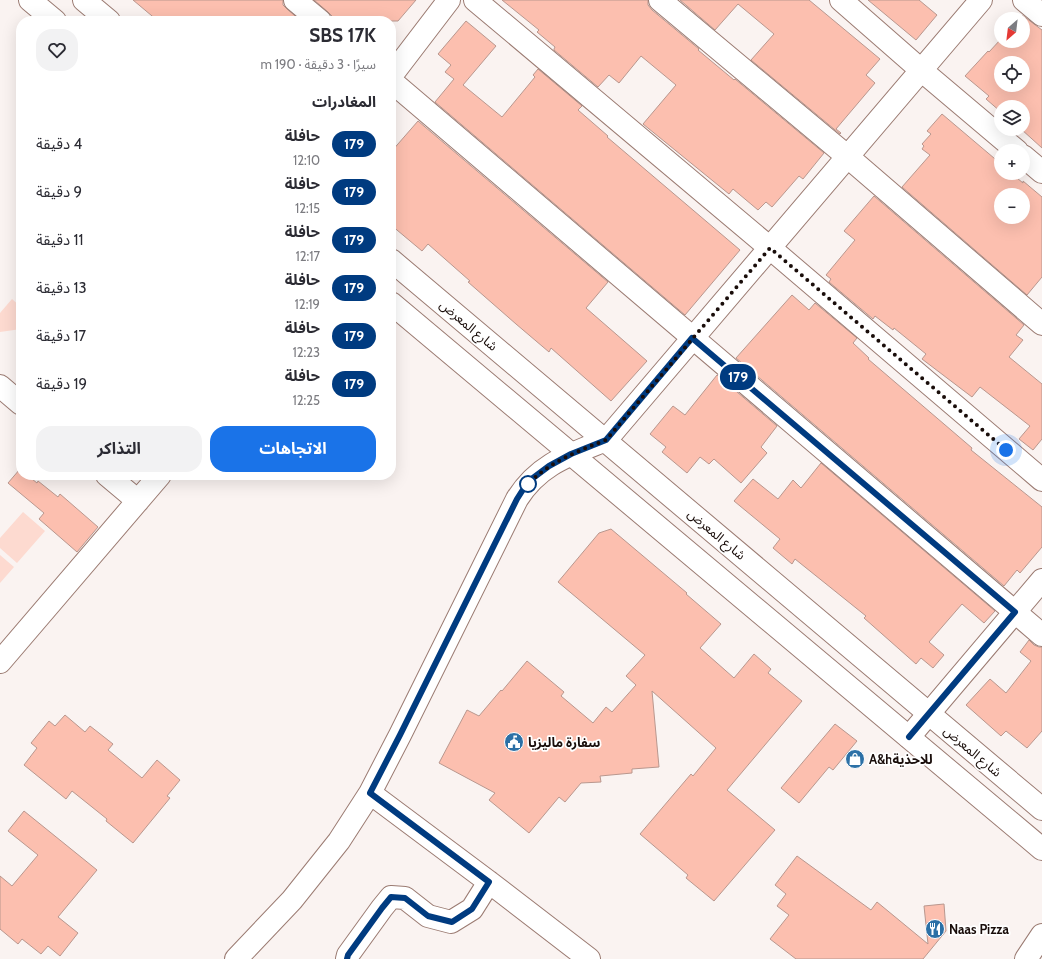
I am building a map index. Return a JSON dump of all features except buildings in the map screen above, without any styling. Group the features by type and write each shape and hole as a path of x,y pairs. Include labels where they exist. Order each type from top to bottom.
{"street":[{"path":"30,0 49,16"},
{"path":"84,0 103,16"},
{"path":"295,0 314,16"},
{"path":"396,69 449,0"},
{"path":"475,0 770,248 1042,480"},
{"path":"660,0 848,156 1042,324"},
{"path":"841,0 1009,144"},
{"path":"236,959 292,900 339,841 370,793 404,728 517,499 524,488 533,478 549,466 571,454 606,440 981,0"},
{"path":"1024,0 1042,15"},
{"path":"396,85 1042,635"},
{"path":"1030,162 1042,172"},
{"name":"شارع المعرض","path":"396,264 1042,809"},
{"path":"396,307 1042,849"},
{"path":"0,386 16,400"},
{"path":"112,480 138,502"},
{"path":"0,662 156,480"},
{"path":"909,737 1042,580"},
{"path":"370,793 589,959"},
{"path":"347,959 348,955 391,897 405,898 428,916 452,922 472,909 489,882"},
{"path":"1026,959 1042,935"}],"shaded area":[{"path":"12,299 16,303 16,330 0,332 0,313"},
{"path":"23,512 45,531 17,563 0,548 0,538"},
{"path":"0,555 14,567 0,583"}],"bus line":[{"name":"179","path":"347,959 348,955 391,897 405,898 428,916 452,922 472,909 489,882 370,793 517,499 524,488 533,478 549,466 571,454 606,440 692,338 1015,612 909,737"}],"place":[{"name":"سفارة ماليزيا","path":"514,742"},
{"name":"A&hللاحذية","path":"855,759"},
{"name":"Naas Pizza","path":"935,929"}],"route":[{"path":"528,484 524,488 533,478 549,466 571,454 606,440 770,248 1006,450"}]}
